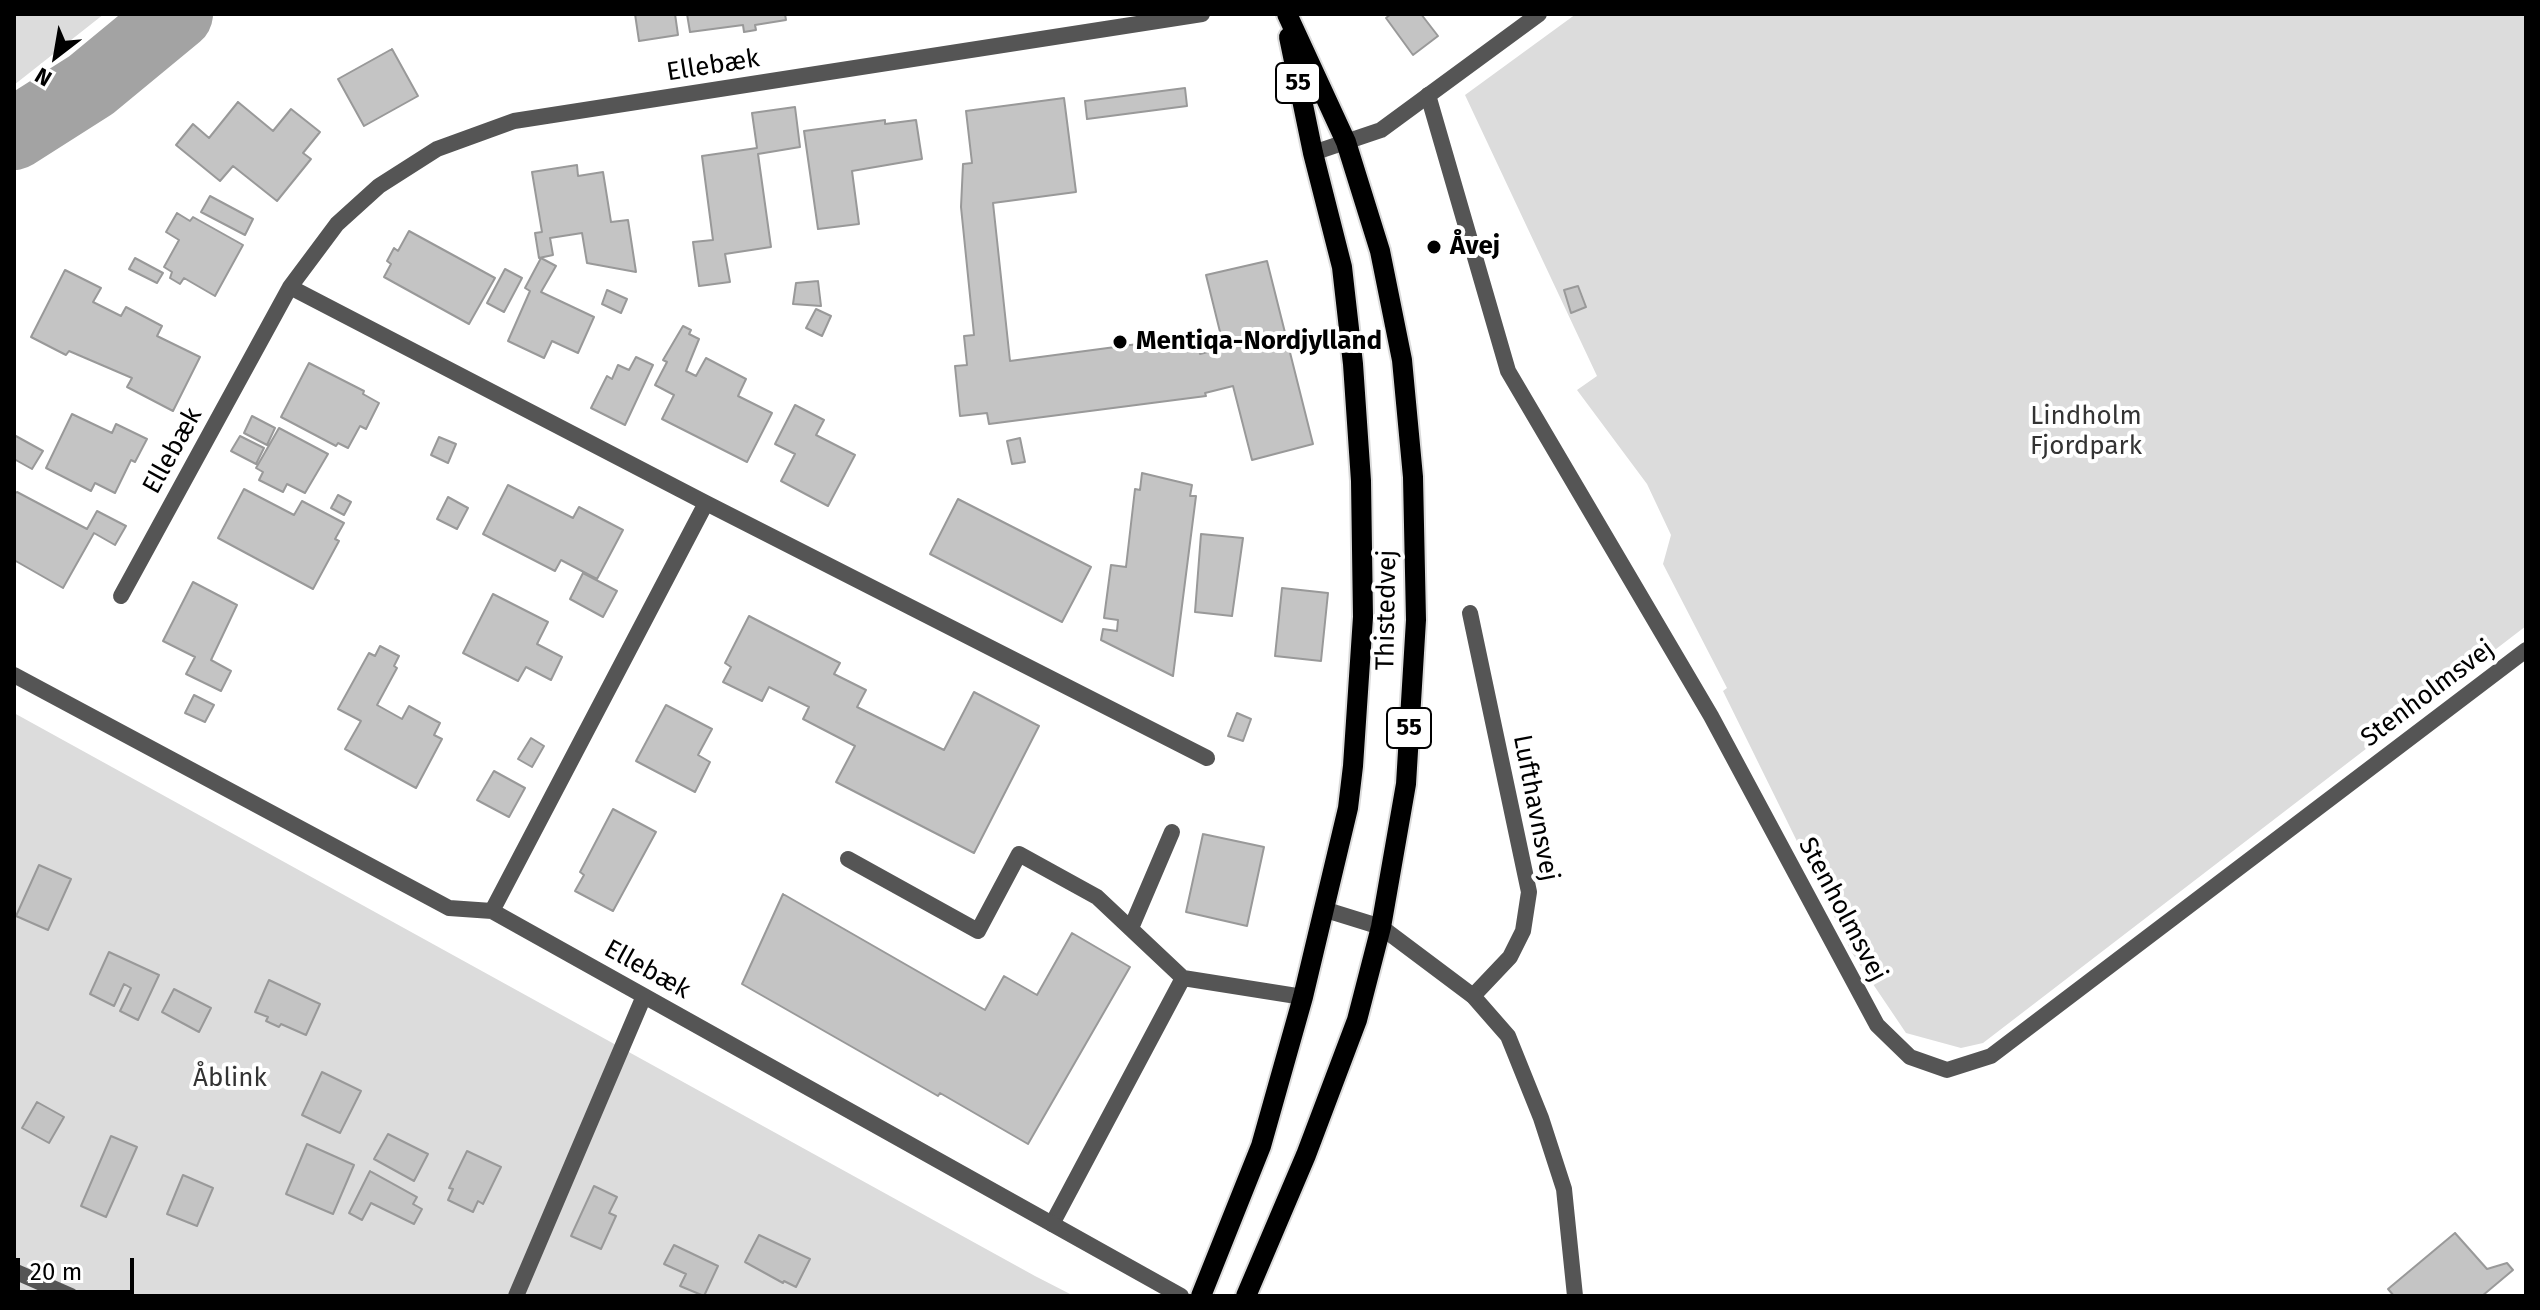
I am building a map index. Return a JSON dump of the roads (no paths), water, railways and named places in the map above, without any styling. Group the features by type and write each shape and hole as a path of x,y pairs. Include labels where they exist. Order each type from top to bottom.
{"main road":[{"name":"Thistedvej","path":"1246,1296 1306,1155 1357,1020 1381,927 1406,784 1416,620 1413,477 1402,360 1380,251 1346,142 1285,14"},
{"name":"Thistedvej","path":"1201,1296 1261,1146 1303,997 1348,808 1363,617 1361,481 1342,267 1313,153 1285,14"}],"street":[{"name":"Ellebæk","path":"121,596 290,287 337,224 379,186 437,149 514,121 1202,14"},
{"path":"1313,153 1381,130 1539,14"},
{"name":"Stenholmsvej","path":"1428,95 1508,371 1711,716 1877,1025 1910,1057 1947,1070 1991,1056 2526,650"},
{"path":"290,287 1207,758"},
{"path":"14,675 449,908 492,911 706,503"},
{"name":"Lufthavnsvej","path":"1470,613 1529,892 1523,931 1510,957 1473,996"},
{"path":"1131,928 1172,832"},
{"path":"848,859 978,931 1019,854 1097,897 1183,978 1303,997"},
{"path":"1323,909 1381,927 1473,996 1508,1036 1541,1118 1564,1189 1575,1296"},
{"name":"Ellebæk","path":"492,911 1181,1296"},
{"path":"1052,1224 1183,978"},
{"path":"516,1296 644,996"},
{"path":"14,1271 71,1296"}],"waterway":[{"path":"14,134 91,85 177,14"}],"place":[{"name":"Åvej","path":"1434,247"},
{"name":"Mentiqa-Nordjylland","path":"1120,342"}],"park label":[{"name":"Lindholm Fjordpark","path":"2086,432"},
{"name":"Åblink","path":"230,1079"}]}
